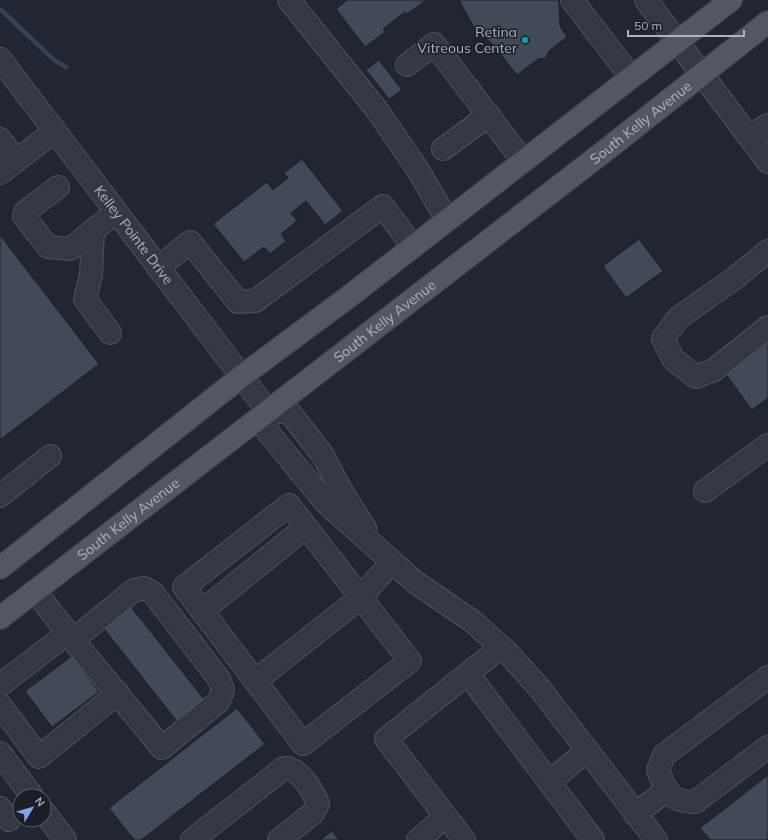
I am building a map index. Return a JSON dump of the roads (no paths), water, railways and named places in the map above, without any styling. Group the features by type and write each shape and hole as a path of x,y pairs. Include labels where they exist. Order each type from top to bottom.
{"main road":[{"path":"0,568 242,376 413,247 676,41 731,0"},
{"name":"South Kelly Avenue","path":"0,618 267,410 703,75 768,22"}],"street":[{"path":"288,0 377,110 418,170 447,220"},
{"path":"572,0 631,77"},
{"path":"646,0 768,162"},
{"path":"407,65 434,44 523,161"},
{"name":"Kelley Pointe Drive","path":"0,59 115,213 267,410"},
{"path":"443,149 489,115"},
{"path":"749,136 768,125"},
{"path":"0,139 8,167 55,131"},
{"path":"58,187 25,212 24,216 48,247 70,249 115,213"},
{"path":"158,268 190,242 238,302 255,301 383,206 413,247"},
{"path":"93,230 92,275 85,299 110,333"},
{"path":"768,251 734,278 678,318 664,339 673,359 696,377 714,370 768,327"},
{"path":"386,557 342,492 322,454 290,413 267,410 267,431 326,503 386,557 415,582 472,621 502,647 541,690 656,840"},
{"path":"705,491 768,445"},
{"path":"0,496 50,456"},
{"path":"289,505 306,527 410,661 303,744 184,587 289,505"},
{"path":"202,611 306,527"},
{"path":"255,681 360,598 386,557"},
{"path":"0,685 70,637 134,590 144,588 153,593 219,679 223,690 219,700 162,748 118,693 70,637 35,591"},
{"path":"464,840 386,739 502,647"},
{"path":"468,674 593,840"},
{"path":"768,677 664,755 658,770 666,791 681,802 695,802 768,747"},
{"path":"0,706 39,757 118,693"},
{"path":"549,782 588,750"},
{"path":"2,760 25,788"},
{"path":"192,840 284,768 290,768 297,772 315,795 318,804 312,814 279,840"},
{"path":"635,814 666,791"},
{"path":"418,840 446,816"}],"waterway":[{"path":"0,9 54,60 66,67"}],"place":[{"name":"Retina Vitreous Center","path":"525,40"}]}
